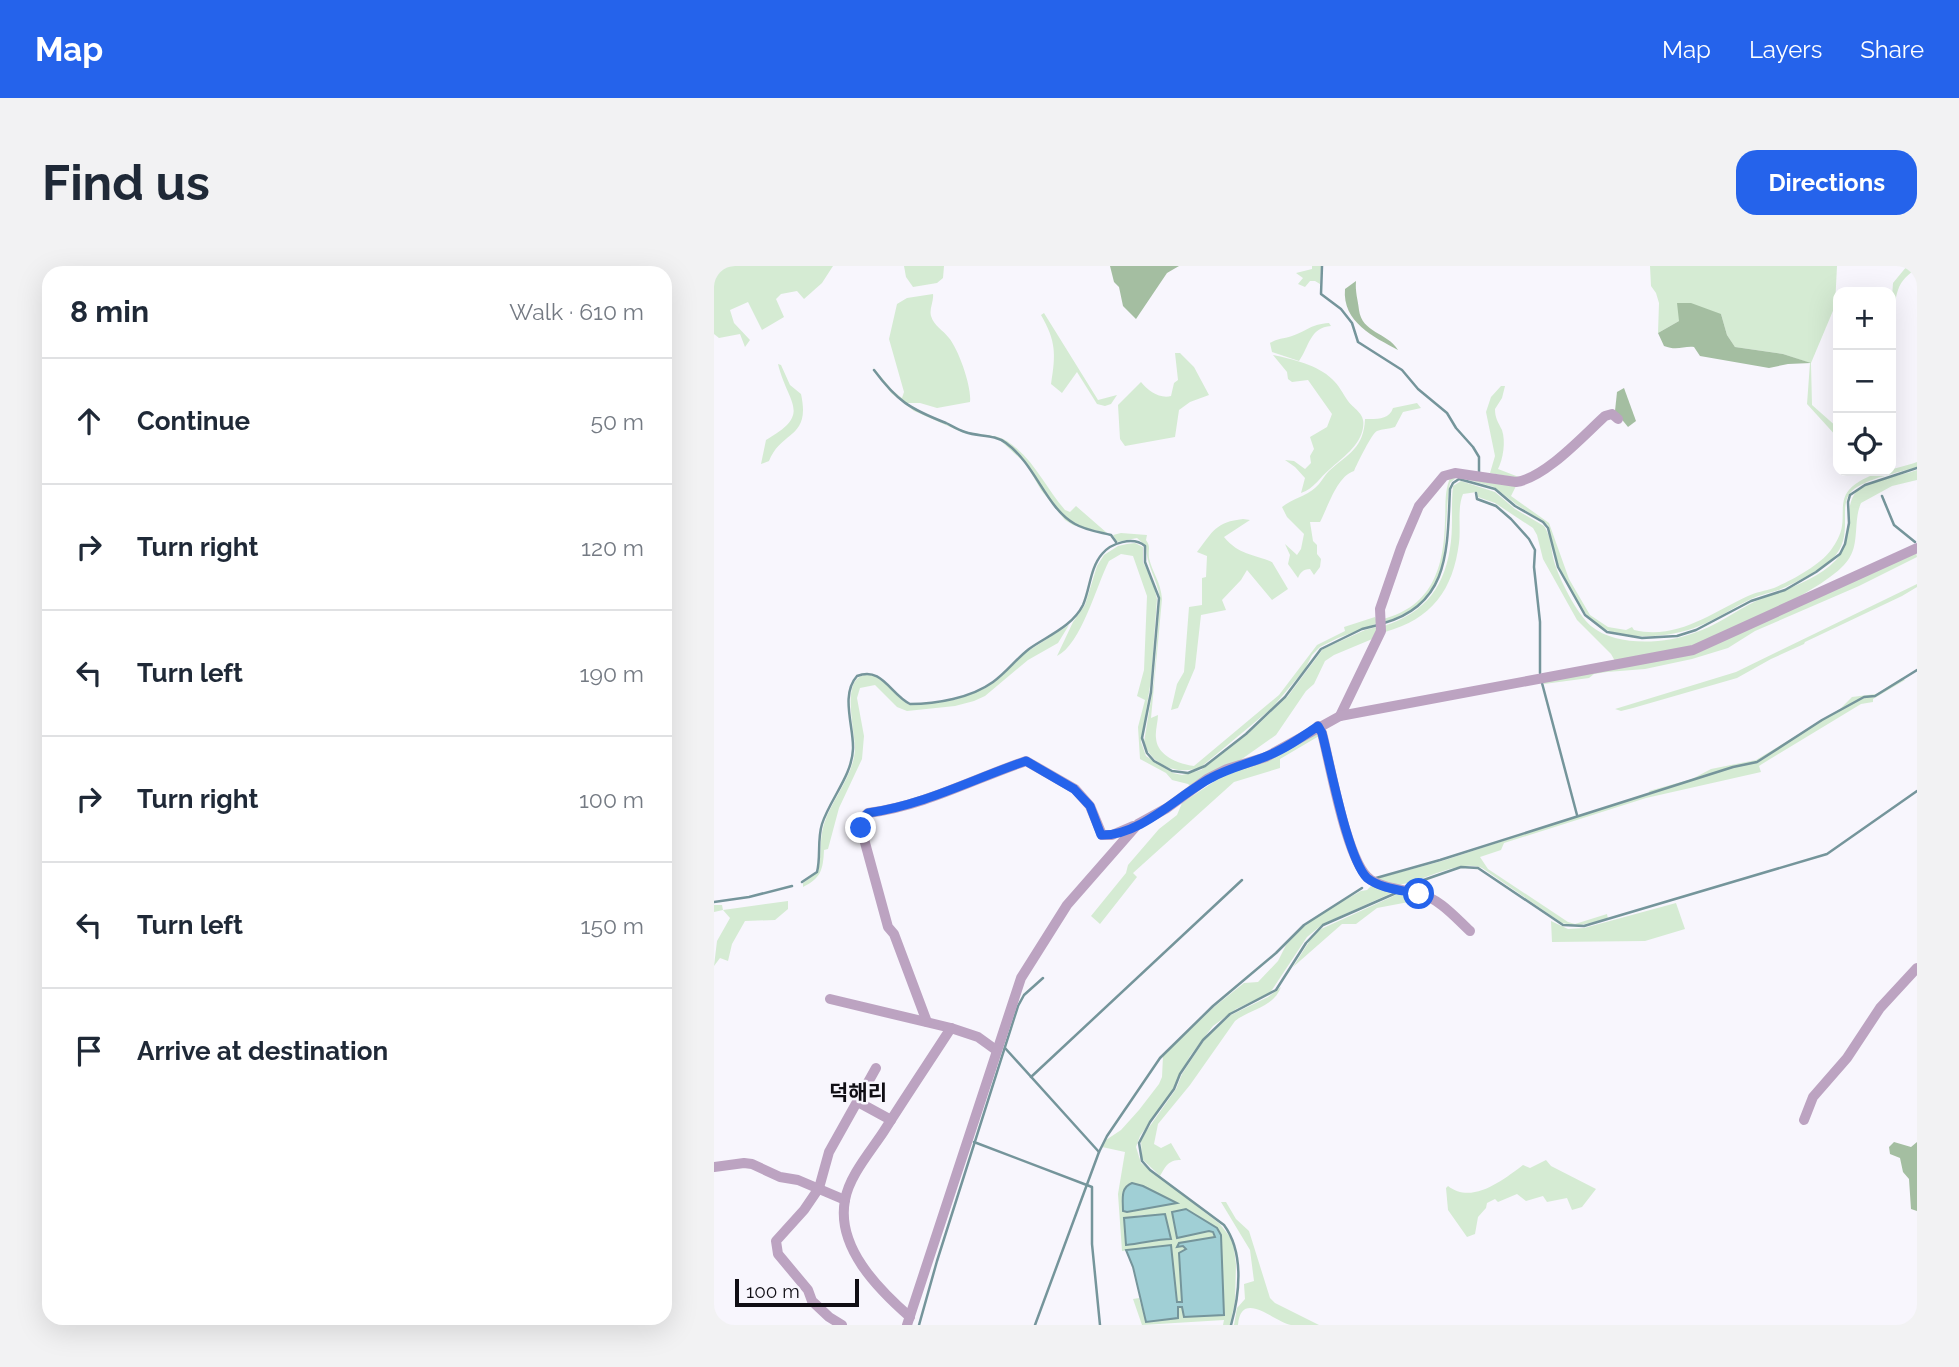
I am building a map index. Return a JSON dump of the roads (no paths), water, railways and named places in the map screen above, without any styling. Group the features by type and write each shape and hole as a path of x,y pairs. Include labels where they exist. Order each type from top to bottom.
{"street":[{"path":"1340,716 1381,631 1380,609 1413,518 1444,476 1455,473 1525,481 1570,448 1605,416 1612,414 1618,419"},
{"path":"927,1022 894,934 888,927 861,828 862,819 868,813 919,803 1026,761 1074,789 1090,806 1101,835 1112,835 1167,808 1227,769 1266,757 1340,716 1693,650 1917,548"},
{"path":"1318,726 1349,840 1361,871 1380,885 1436,900 1470,931"},
{"path":"908,1321 996,1050 1026,967 1067,905 1138,824"},
{"path":"1804,1120 1813,1097 1847,1058 1880,1008 1917,968"},
{"path":"830,999 951,1028 978,1037 996,1050"},
{"path":"908,1321 857,1257 847,1231 845,1200 852,1183 951,1028"},
{"path":"842,1325 818,1308 808,1290 784,1263 776,1241 804,1210 819,1188 829,1152 876,1068"},
{"path":"858,1102 891,1120"},
{"path":"714,1167 752,1164 845,1200"}],"water":[{"path":"1132,1183 1177,1203 1123,1211 1124,1191"},
{"path":"1186,1209 1217,1228 1221,1235 1224,1315 1184,1317 1182,1307 1178,1307 1178,1318 1146,1322 1133,1267 1126,1250 1171,1245 1177,1302 1182,1302 1179,1253 1186,1249 1183,1246 1177,1247 1179,1243 1215,1237 1213,1232 1209,1231 1177,1238 1172,1212"},
{"path":"1165,1214 1171,1239 1126,1245 1124,1218"}],"waterway":[{"path":"1322,266 1321,294 1341,309 1352,323 1358,342 1402,370 1418,389 1447,413 1479,457 1479,472"},
{"path":"874,370 897,397 913,408 962,431 996,438 1006,443 1025,463 1065,517 1083,528 1111,535 1116,542"},
{"path":"1384,623 1406,614 1434,588 1445,552 1450,489 1459,479 1495,489 1515,506 1543,522 1548,528 1558,567 1585,615 1607,632 1642,638 1677,636 1696,630 1751,601 1785,590 1816,572 1840,554 1845,544 1850,495 1865,485 1917,468"},
{"path":"1476,493 1477,499 1496,506 1511,519 1535,550 1540,673"},
{"path":"1882,496 1894,525 1915,542"},
{"path":"802,882 817,872 822,824 852,759 849,692 857,676 866,674 879,678 910,704 953,699 984,688 1029,649 1059,630 1078,613 1098,560 1106,550 1116,544 1134,541 1145,546 1145,562 1159,598 1151,692 1142,738 1147,753 1154,761 1172,771 1188,773 1205,766 1246,734 1285,697 1321,649 1362,629 1378,625"},
{"path":"1376,878 1733,767 1757,762 1822,720 1864,697 1875,696 1917,670"},
{"path":"1542,683 1577,815"},
{"path":"1415,883 1461,867 1478,868 1563,925 1584,926 1827,854 1917,791"},
{"path":"1031,1077 1242,880"},
{"path":"714,902 749,897 792,886"},
{"path":"1035,1325 1099,1152 1160,1058 1213,1006 1276,953 1304,925 1362,888"},
{"path":"1231,1325 1237,1300 1238,1273 1235,1248 1230,1236 1224,1225 1150,1170 1142,1161 1139,1143 1203,1040 1230,1014 1276,990 1306,943 1323,925 1396,893"},
{"path":"919,1325 1018,1006 1024,995 1043,978"},
{"path":"1005,1048 1099,1152"},
{"path":"974,1142 1092,1187 1092,1244 1100,1325"}],"district":[{"name":"덕해리","path":"858,1093"}]}
